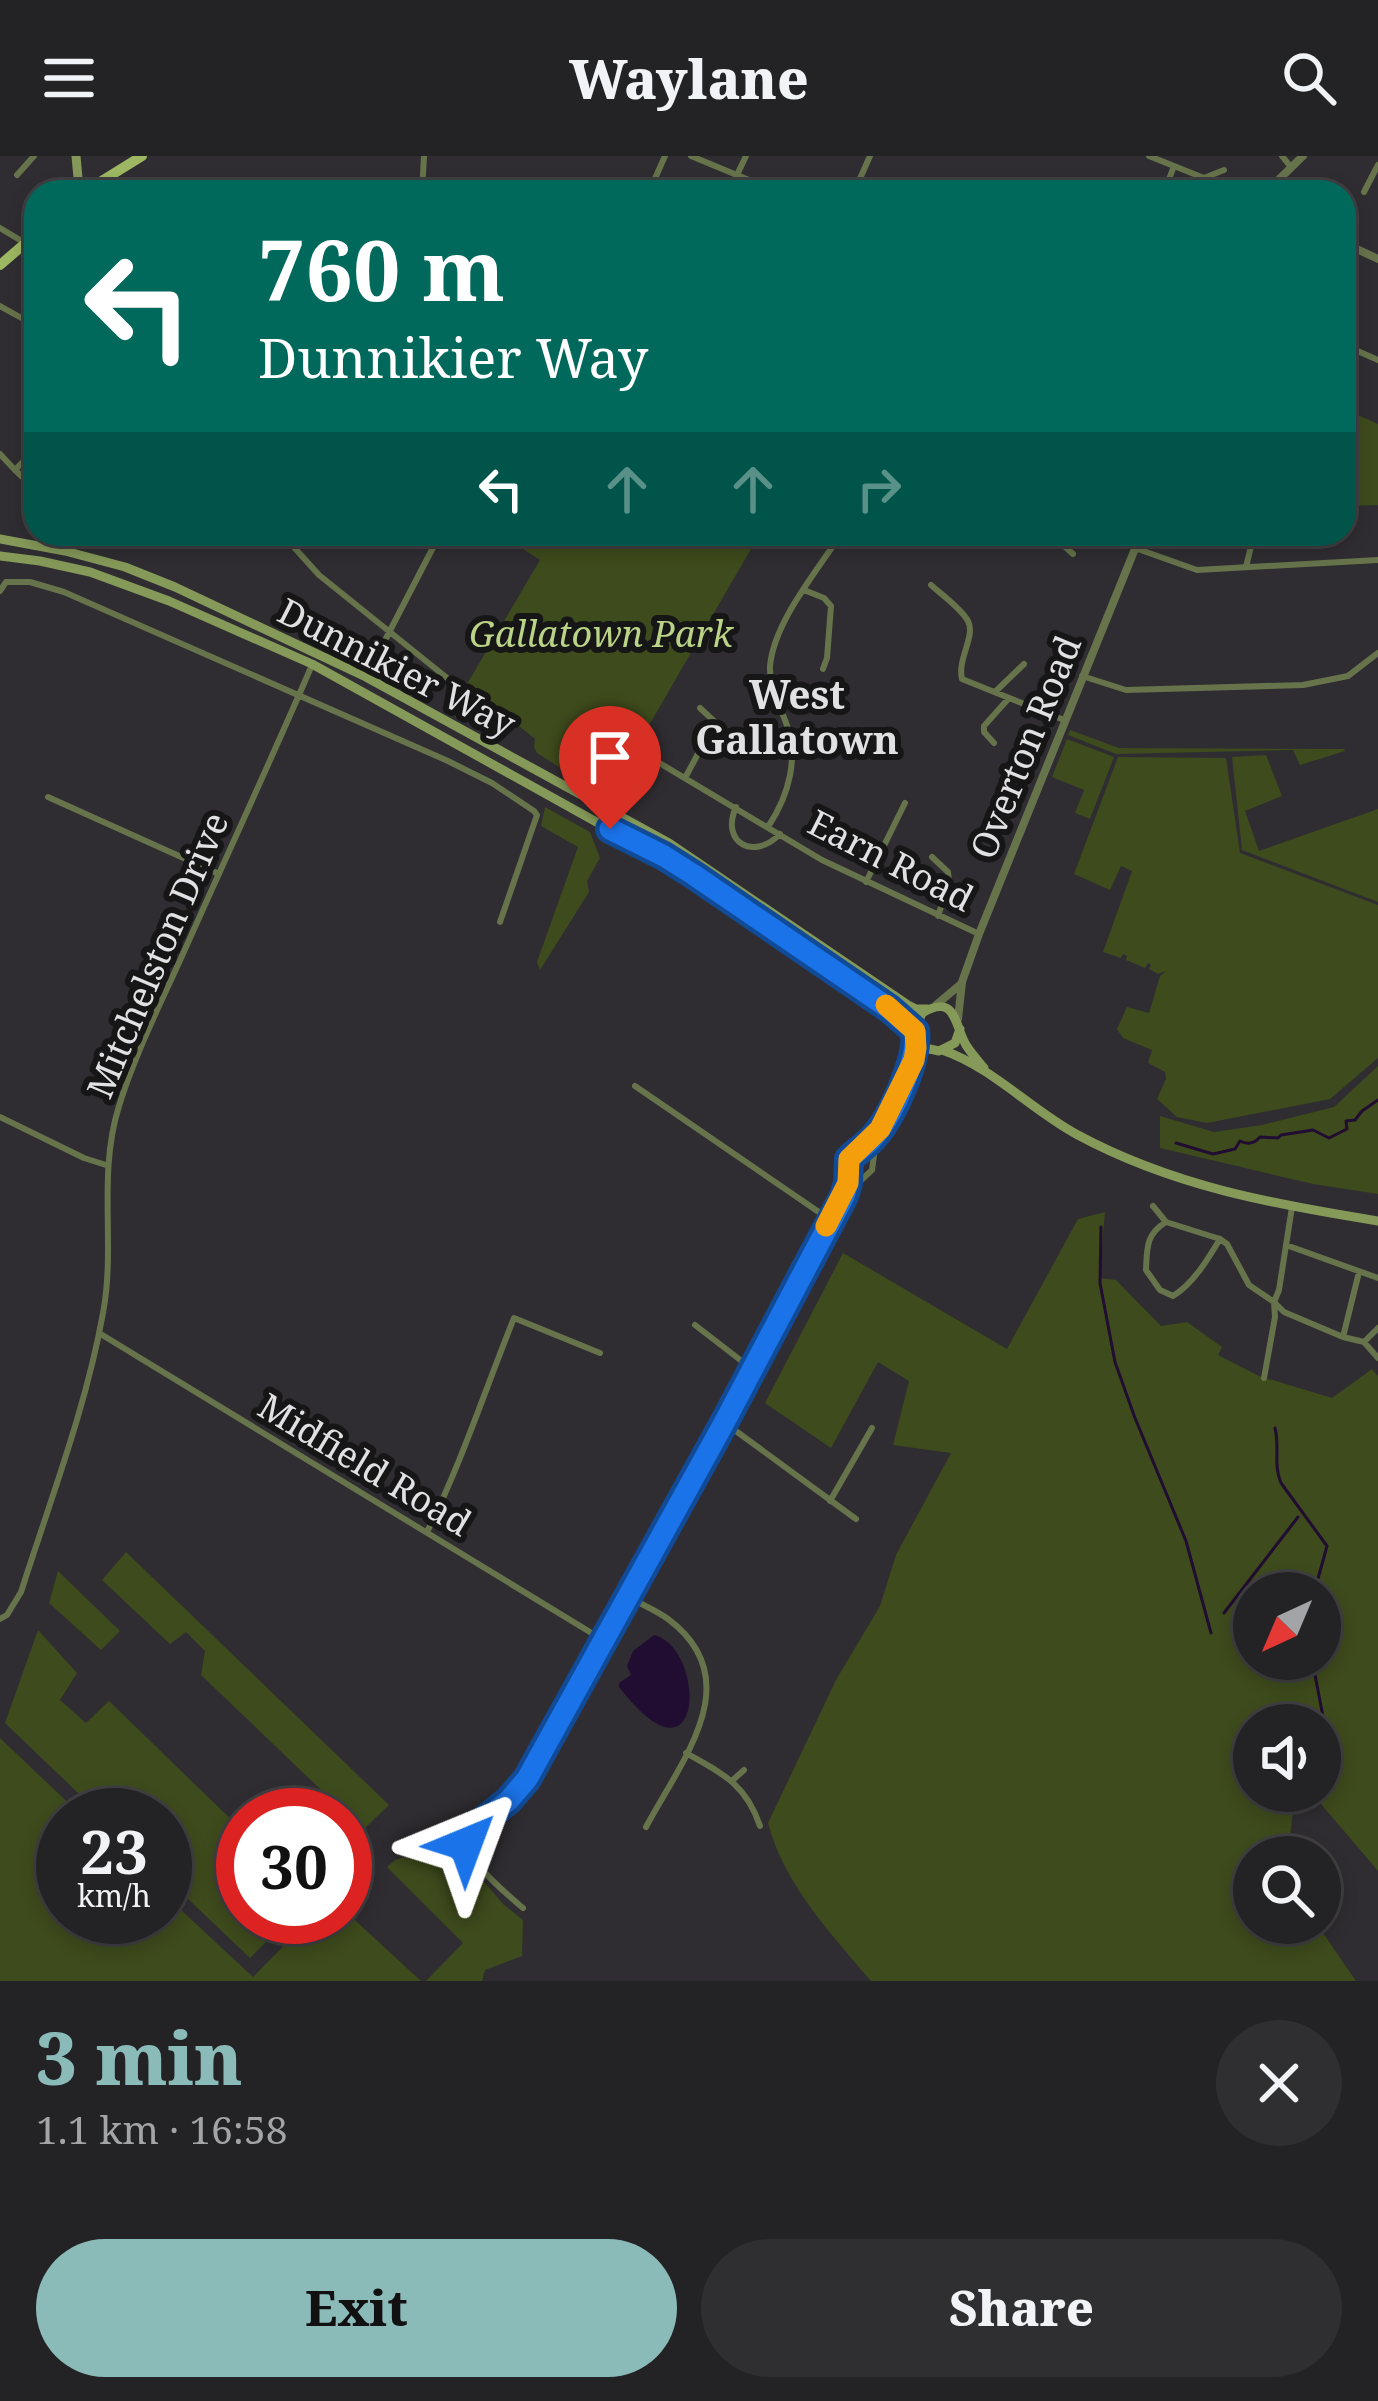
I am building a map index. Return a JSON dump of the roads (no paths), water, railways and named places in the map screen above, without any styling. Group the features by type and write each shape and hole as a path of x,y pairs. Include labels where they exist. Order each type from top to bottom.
{"main road":[{"path":"103,180 142,156"},
{"path":"0,265 24,244"},
{"name":"Dunnikier Way","path":"38,546 125,567 366,677 669,843 908,1005 930,1008"},
{"name":"Dunnikier Way","path":"0,556 90,572 312,664 664,856 890,1009 916,1034"},
{"path":"270,631 305,652 312,664"},
{"path":"366,677 366,686 398,709"},
{"path":"986,1072 945,1008 930,1008 918,1018 916,1034 926,1048 986,1072 1074,1133 1127,1159 1221,1192 1378,1221"},
{"path":"937,1052 955,1043 959,1025"}],"street":[{"path":"17,175 34,156"},
{"path":"691,156 749,180"},
{"path":"737,175 746,156"},
{"path":"1149,156 1204,178 1224,170"},
{"path":"1282,156 1290,166"},
{"path":"1277,180 1303,156"},
{"path":"1364,192 1378,165"},
{"path":"1169,180 1174,166"},
{"path":"0,454 24,479"},
{"path":"15,470 24,461"},
{"path":"293,546 319,575 467,694"},
{"path":"366,677 434,546"},
{"path":"768,827 790,780 793,748 773,692 771,658 788,614 833,546"},
{"path":"1064,546 1073,554"},
{"path":"1246,567 1251,546"},
{"path":"1135,548 1197,570 1378,560"},
{"name":"Overton Road","path":"959,1025 962,982 979,934 1135,548"},
{"path":"0,590 6,582 30,582 64,592 492,783 537,815 500,922"},
{"path":"932,585 969,622 962,680 1064,720"},
{"path":"804,590 831,606 823,669"},
{"path":"1082,676 1126,690 1304,685 1348,676 1378,653"},
{"name":"Mitchelston Drive","path":"0,1619 21,1592 99,1333 107,1266 106,1165 118,1108 312,664"},
{"path":"995,692 1024,664"},
{"path":"994,743 984,727 1009,698"},
{"path":"685,778 716,722 700,708"},
{"name":"Earn Road","path":"641,752 822,860 979,934"},
{"path":"48,797 219,874"},
{"path":"866,882 905,802"},
{"name":"Earn Road","path":"736,807 731,829 749,848 769,845 780,834"},
{"path":"932,857 948,872 938,916"},
{"name":"Overton Road","path":"930,1008 962,982"},
{"path":"910,1072 916,1034"},
{"path":"523,1908 471,1855 468,1833 527,1779 724,1423 830,1219 844,1196 874,1166 880,1129 918,1061"},
{"path":"635,1085 830,1219"},
{"path":"0,1117 106,1165"},
{"path":"844,1196 849,1159 880,1129"},
{"path":"858,1151 872,1158"},
{"path":"850,1170 866,1176"},
{"path":"1153,1206 1166,1222 1227,1244 1249,1285 1284,1312 1364,1342 1378,1358"},
{"path":"1264,1378 1292,1207"},
{"path":"1166,1222 1149,1237 1146,1270 1160,1290 1173,1296 1192,1279 1220,1239"},
{"path":"1286,1245 1378,1278"},
{"path":"1342,1337 1359,1271"},
{"path":"427,1532 451,1483 514,1318 600,1354"},
{"path":"695,1325 752,1369"},
{"path":"1364,1342 1378,1328"},
{"name":"Midfield Road","path":"99,1333 603,1640"},
{"path":"724,1423 856,1519"},
{"path":"830,1501 872,1428"},
{"path":"627,1596 667,1618 690,1641 704,1666 708,1691 703,1722 646,1827"},
{"path":"686,1753 734,1779 760,1826"},
{"path":"734,1779 744,1770"}],"waterway":[{"path":"1176,1143 1213,1154 1260,1137 1313,1130 1329,1138 1347,1129 1346,1121 1355,1120 1378,1100"},
{"path":"1101,1227 1100,1283 1115,1362 1186,1541 1211,1633"},
{"path":"1275,1428 1281,1483 1327,1546 1320,1572"},
{"path":"1224,1613 1298,1517"},
{"path":"1316,1680 1321,1704"}],"district":[{"name":"West Gallatown","path":"797,716"}],"park label":[{"name":"Gallatown Park","path":"601,633"}]}
